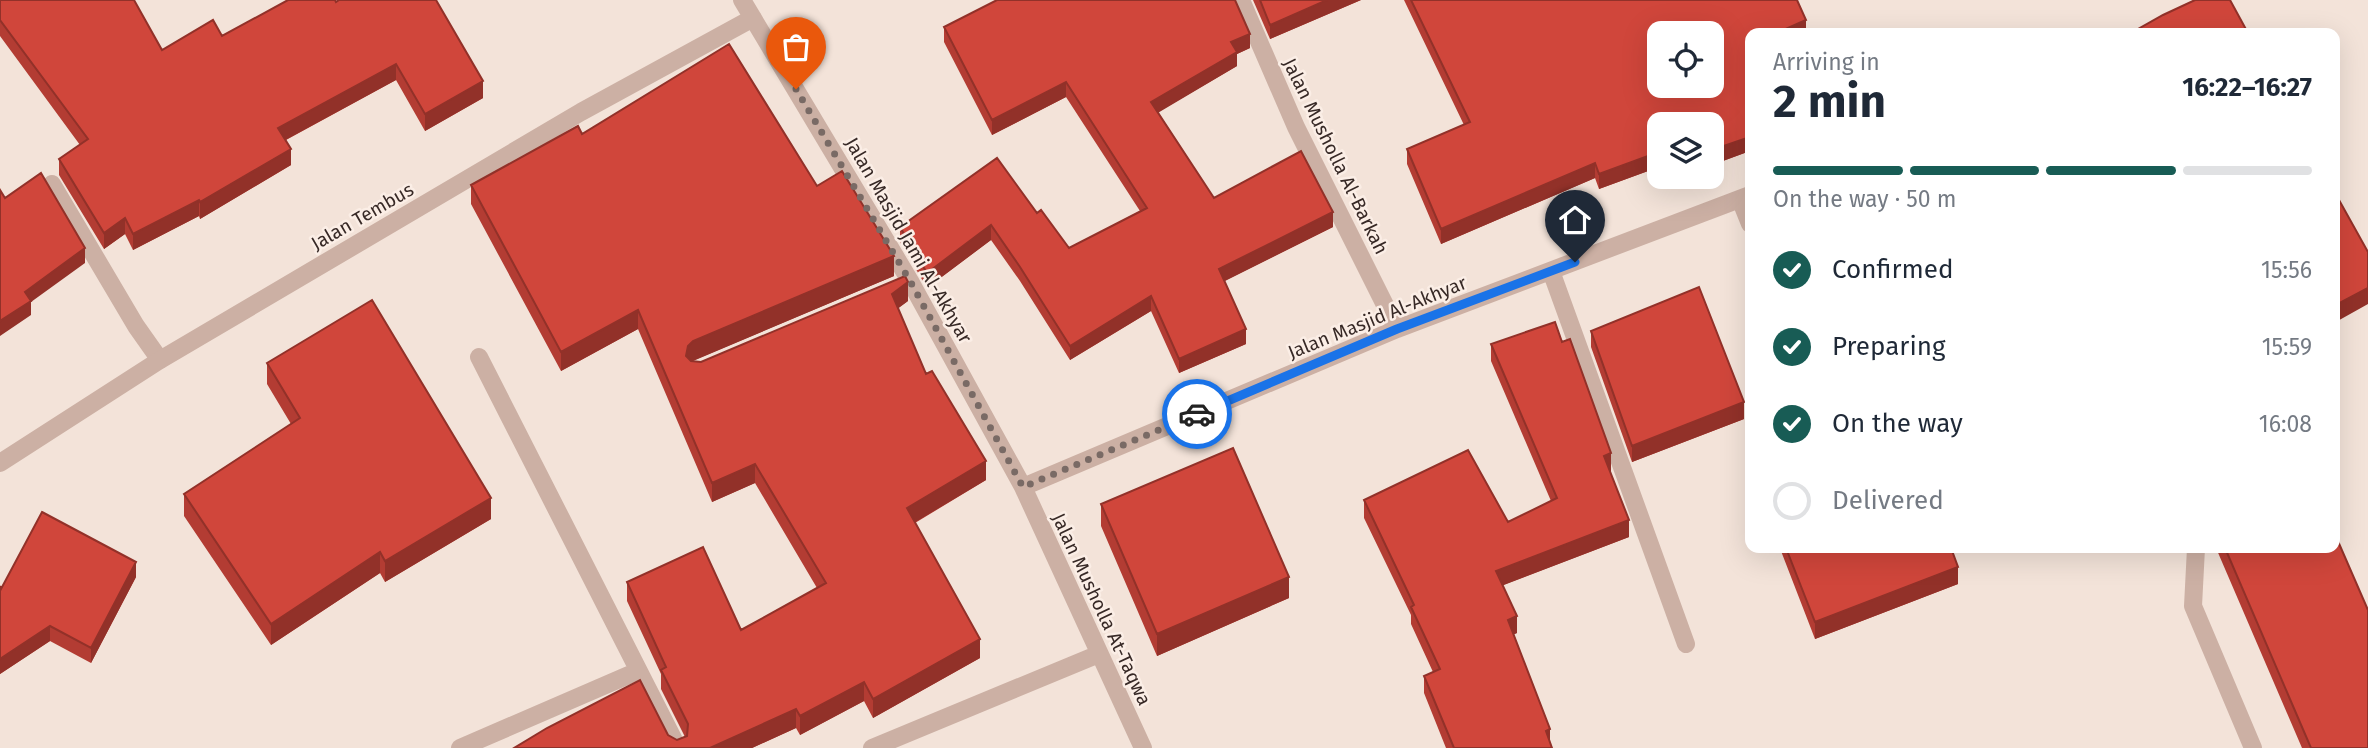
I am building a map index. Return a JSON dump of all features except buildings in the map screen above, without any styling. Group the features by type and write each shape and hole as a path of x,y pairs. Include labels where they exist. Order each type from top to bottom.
{"street":[{"name":"Jalan Masjid Jami Al-Akhyar","path":"742,0 1023,487"},
{"name":"Jalan Musholla Al-Barkah","path":"1241,0 1296,127 1397,329"},
{"name":"Jalan Tembus","path":"0,463 160,360 581,113 753,18"},
{"path":"52,184 136,326 160,360"},
{"name":"Jalan Masjid Al-Akhyar","path":"1023,487 1397,329 1745,197"},
{"path":"1551,271 1686,644"},
{"path":"479,358 678,748"},
{"name":"Jalan Musholla At-Taqwa","path":"1023,487 1143,748"},
{"path":"2196,553 2193,606 2253,748"},
{"path":"872,748 1100,654"},
{"path":"460,748 638,671"}],"way so far":[{"path":"796,89 950,350 1023,487 1197,414"}],"route":[{"path":"1197,414 1397,329 1575,262"}]}
